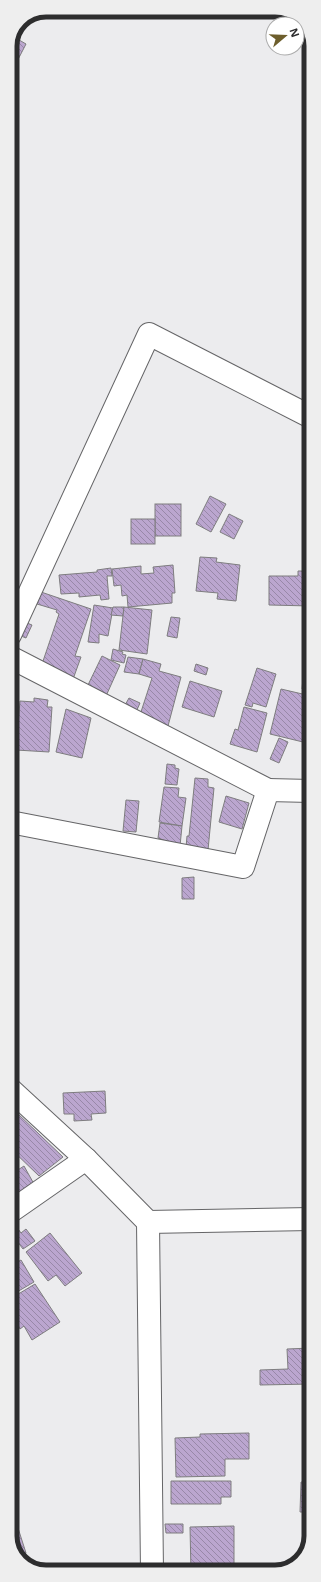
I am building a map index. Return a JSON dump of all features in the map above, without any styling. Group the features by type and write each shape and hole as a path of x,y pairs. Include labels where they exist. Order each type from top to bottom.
{"street":[{"path":"17,620 149,334 304,414"},
{"path":"17,661 268,790 304,791"},
{"path":"17,823 243,867 268,790"},
{"path":"17,1095 86,1159 148,1222 152,1565"},
{"path":"17,1207 86,1159"},
{"path":"148,1222 304,1219"}],"building":[{"path":"18,39 26,44 17,61"},
{"path":"210,496 226,504 211,532 196,524"},
{"path":"155,504 181,504 181,536 155,536"},
{"path":"229,514 243,521 234,539 220,532"},
{"path":"131,519 155,519 155,544 131,544"},
{"path":"200,557 217,558 216,562 240,565 236,601 217,599 218,593 196,591"},
{"path":"173,565 175,593 172,593 172,603 128,607 127,595 122,596 121,585 114,586 112,569 141,566 141,574 154,573 153,567"},
{"path":"111,568 112,576 107,576 109,599 101,600 100,595 79,597 79,593 61,594 59,575 97,572 97,570"},
{"path":"298,571 304,571 304,606 269,605 269,576 298,576"},
{"path":"41,592 91,609 75,656 81,657 72,682 41,667 59,614 56,612 57,610 37,604"},
{"path":"94,605 113,608 108,636 99,634 99,643 88,642"},
{"path":"113,607 124,607 123,616 111,615"},
{"path":"124,607 152,610 147,654 119,650"},
{"path":"171,617 180,618 177,638 167,636"},
{"path":"27,623 32,625 26,638 21,636"},
{"path":"113,649 123,652 122,654 126,655 124,663 111,660"},
{"path":"102,656 120,665 106,696 87,687"},
{"path":"128,657 143,659 139,674 124,672"},
{"path":"143,659 161,664 159,671 181,677 168,726 139,718 152,678 139,674"},
{"path":"196,664 208,668 206,675 194,671"},
{"path":"257,668 276,674 266,707 253,703 252,707 245,705"},
{"path":"303,678 304,678 304,689 302,689"},
{"path":"190,681 222,691 214,717 182,707"},
{"path":"281,689 304,694 303,742 270,734"},
{"path":"34,698 48,700 47,707 52,707 49,752 17,750 20,701 34,702"},
{"path":"129,698 140,703 136,712 124,707"},
{"path":"244,707 267,713 257,752 230,744 235,729 238,730"},
{"path":"66,709 91,718 82,758 56,752"},
{"path":"279,738 288,742 279,763 270,759"},
{"path":"167,764 175,765 175,768 179,769 177,785 165,784"},
{"path":"195,778 208,779 208,787 214,788 208,850 186,848 187,836 189,836"},
{"path":"164,787 179,788 178,797 186,798 182,826 159,822"},
{"path":"226,796 249,803 242,829 219,822"},
{"path":"126,800 139,801 136,832 123,831"},
{"path":"160,823 182,826 180,846 158,838"},
{"path":"194,877 194,899 182,899 182,878"},
{"path":"105,1091 106,1113 91,1114 92,1120 74,1121 74,1114 64,1114 63,1093"},
{"path":"17,1113 63,1157 39,1176 17,1155"},
{"path":"24,1166 34,1184 17,1195 17,1170"},
{"path":"17,1227 21,1233 26,1229 35,1241 23,1249 17,1241"},
{"path":"50,1233 82,1273 65,1286 56,1275 48,1281 26,1252"},
{"path":"21,1260 34,1282 17,1292 17,1262"},
{"path":"35,1284 60,1322 32,1340 24,1326 20,1329 17,1323 19,1319 17,1316 17,1295"},
{"path":"304,1348 304,1384 260,1385 260,1370 288,1369 287,1349"},
{"path":"249,1433 249,1459 225,1459 225,1476 176,1477 175,1438 200,1437 200,1434"},
{"path":"171,1481 231,1481 231,1497 221,1497 221,1504 171,1504"},
{"path":"301,1482 304,1482 304,1512 300,1512"},
{"path":"165,1524 183,1524 183,1533 166,1533"},
{"path":"17,1525 26,1553 23,1554 18,1544"},
{"path":"234,1526 234,1565 191,1565 190,1527"}]}
